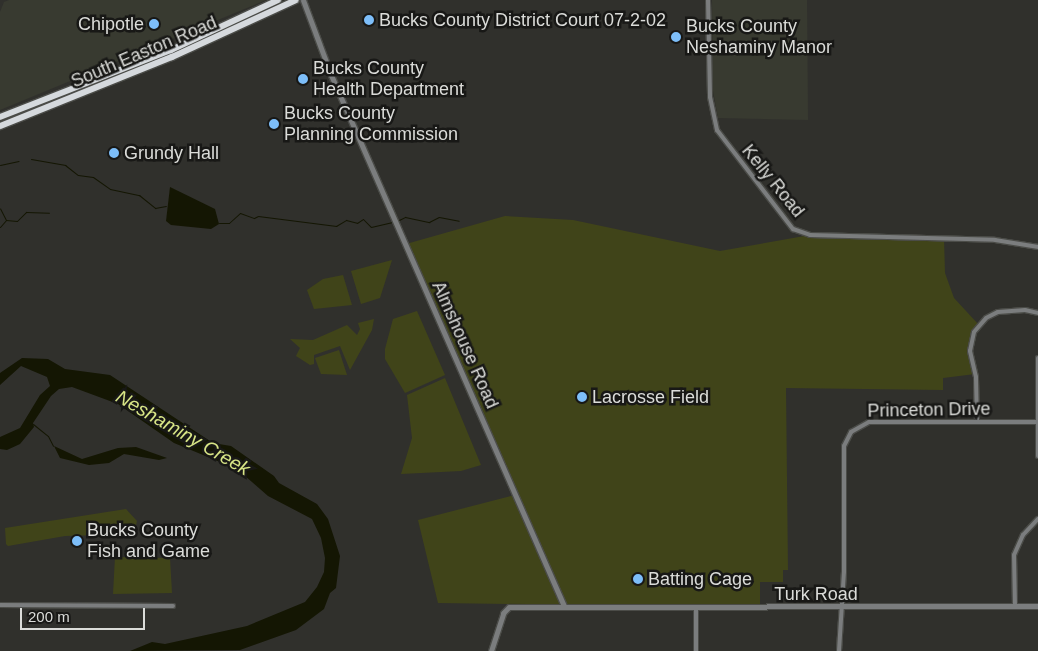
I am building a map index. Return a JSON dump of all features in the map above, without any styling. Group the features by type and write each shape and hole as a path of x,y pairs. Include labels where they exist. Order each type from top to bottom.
{"highway":[{"name":"South Easton Road","path":"0,117 171,50 278,0"},
{"name":"South Easton Road","path":"0,126 172,57 296,0"}],"street":[{"name":"Almshouse Road","path":"303,0 329,69 564,606"},
{"name":"Kelly Road","path":"708,0 710,97 717,130 793,229 810,235 995,240 1038,247"},
{"path":"977,422 976,378 970,350 974,332 986,318 998,312 1025,310 1038,313"},
{"path":"1038,358 1038,456"},
{"name":"Princeton Drive","path":"841,608 844,577 844,446 846,439 855,428 869,422 1038,422"},
{"path":"1015,606 1014,555 1023,535 1038,519"},
{"path":"0,606 173,606"},
{"name":"Turk Road","path":"564,606 696,608 1038,606"},
{"path":"491,651 503,613 509,607 564,606"},
{"path":"696,608 696,651"},
{"path":"838,651 841,608"}],"shaded area":[{"path":"9,0 266,0 0,110 0,12 4,2"},
{"path":"712,0 807,0 808,120 718,118 713,91"}],"green space":[{"path":"505,216 573,220 720,251 810,235 944,238 945,273 954,298 979,325 970,342 975,374 943,378 943,390 786,388 788,570 783,570 783,582 760,582 760,607 438,603 418,520 515,495 406,244"},
{"path":"392,260 380,298 361,304 351,271"},
{"path":"343,275 352,305 314,309 307,290 323,279"},
{"path":"417,311 445,375 405,393 385,359 385,349 393,319"},
{"path":"374,319 372,330 350,370 340,346 314,355 314,364 310,365 296,356 300,348 290,339 313,340 347,325 357,335 360,329 358,323"},
{"path":"339,350 347,375 321,374 315,358"},
{"path":"445,378 481,465 461,471 401,474 412,438 407,395"},
{"path":"126,509 137,521 134,534 65,536 8,546 6,544 5,528"},
{"path":"115,557 170,558 172,593 113,594"}],"water":[{"path":"170,187 215,209 219,224 211,229 171,225 166,221"},
{"name":"Neshaminy Creek","path":"22,358 48,359 65,369 110,375 213,443 231,446 274,476 279,483 317,504 328,519 340,556 336,588 330,593 324,609 296,630 240,650 130,651 152,642 165,644 247,626 305,602 317,587 324,572 325,558 321,538 312,519 268,496 237,469 174,443 118,404 72,387 59,389 51,396 33,423 34,427 20,444 7,450 0,449 0,437 20,428 40,395 50,386 47,377 21,366 0,385 0,373"},
{"path":"54,446 82,459 118,448 136,447 167,458 159,460 124,454 109,463 89,465 60,458"}],"waterway":[{"path":"31,159 65,165 78,175 93,177 110,189 139,195 155,208 166,206"},
{"path":"0,165 19,161"},
{"path":"0,208 6,220 0,227"},
{"path":"6,220 17,221 26,212 49,213"},
{"path":"219,223 229,223 240,213 254,218 258,216 336,226 346,220 357,223 363,219 371,227 392,222"},
{"path":"399,220 405,217 429,222 439,217 459,221"},
{"path":"33,424 48,436 53,446"}],"place":[{"name":"Bucks County District Court 07-2-02","path":"369,20"},
{"name":"Chipotle","path":"154,24"},
{"name":"Bucks County Neshaminy Manor","path":"676,37"},
{"name":"Bucks County Health Department","path":"303,79"},
{"name":"Bucks County Planning Commission","path":"274,124"},
{"name":"Grundy Hall","path":"114,153"},
{"name":"Lacrosse Field","path":"582,397"},
{"name":"Bucks County Fish and Game","path":"77,541"},
{"name":"Batting Cage","path":"638,579"}]}
